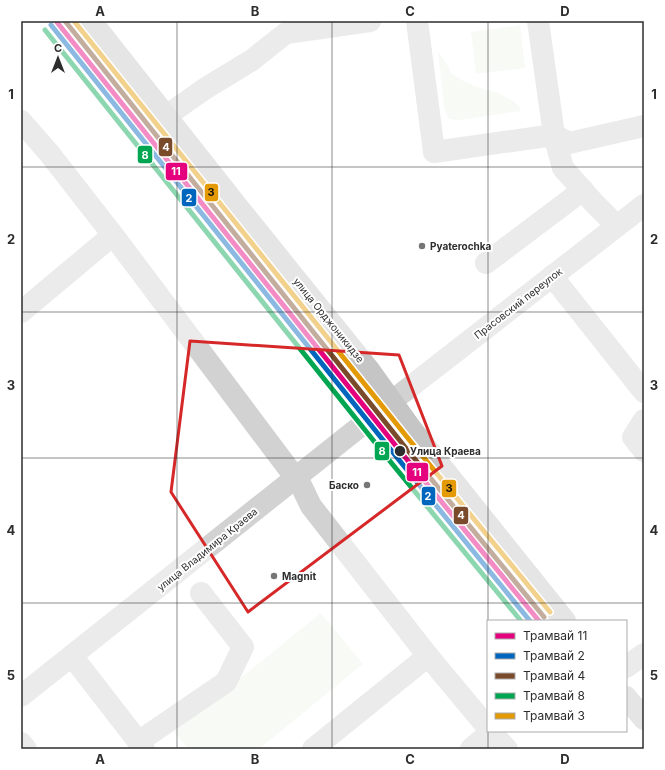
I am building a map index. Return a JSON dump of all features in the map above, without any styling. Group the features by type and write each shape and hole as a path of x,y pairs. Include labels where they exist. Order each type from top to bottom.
{"main road":[{"name":"улица Орджоникидзе","path":"91,21 369,370 417,436 564,620"},
{"path":"627,698 644,719"}],"street":[{"path":"166,116 206,88 252,60 285,27 370,21"},
{"path":"417,21 434,152 554,135 569,143 644,126"},
{"path":"538,21 554,135 564,168 594,203 617,226"},
{"path":"21,122 49,153 288,468 297,477 311,506 428,656 487,726"},
{"path":"486,263 583,190"},
{"name":"Прасовский переулок","path":"392,401 644,205"},
{"path":"21,312 112,235"},
{"path":"552,276 644,392"},
{"name":"улица Владимира Краева","path":"21,696 392,401"},
{"path":"644,420 633,437 644,451"},
{"path":"72,656 141,745 226,682 243,647 201,593"},
{"path":"627,666 644,654"},
{"path":"313,749 428,656"},
{"path":"471,749 488,732"},
{"path":"492,732 507,749"},
{"path":"21,742 26,749"}],"highlighted area":[{"path":"190,341 399,355 442,466 248,612 171,492"}],"shaded area":[{"path":"520,25 525,68 476,74 471,32"},
{"path":"438,51 451,73 461,80 480,88 496,92 513,101 520,107 520,111 460,120 449,119 444,105"},
{"path":"321,613 363,664 259,749 188,749 174,732"}],"tram line":[{"name":"11","path":"56,21 400,451 538,620"},
{"name":"4","path":"65,21 405,447 544,617"},
{"name":"3","path":"74,21 411,442 550,612"},
{"name":"2","path":"51,25 395,455 529,620"},
{"name":"8","path":"45,30 389,460 520,620"}],"place":[{"name":"Pyaterochka","path":"422,246"},
{"name":"Улица Краева","path":"400,451"},
{"name":"Баско","path":"367,485"},
{"name":"Magnit","path":"274,576"}]}
